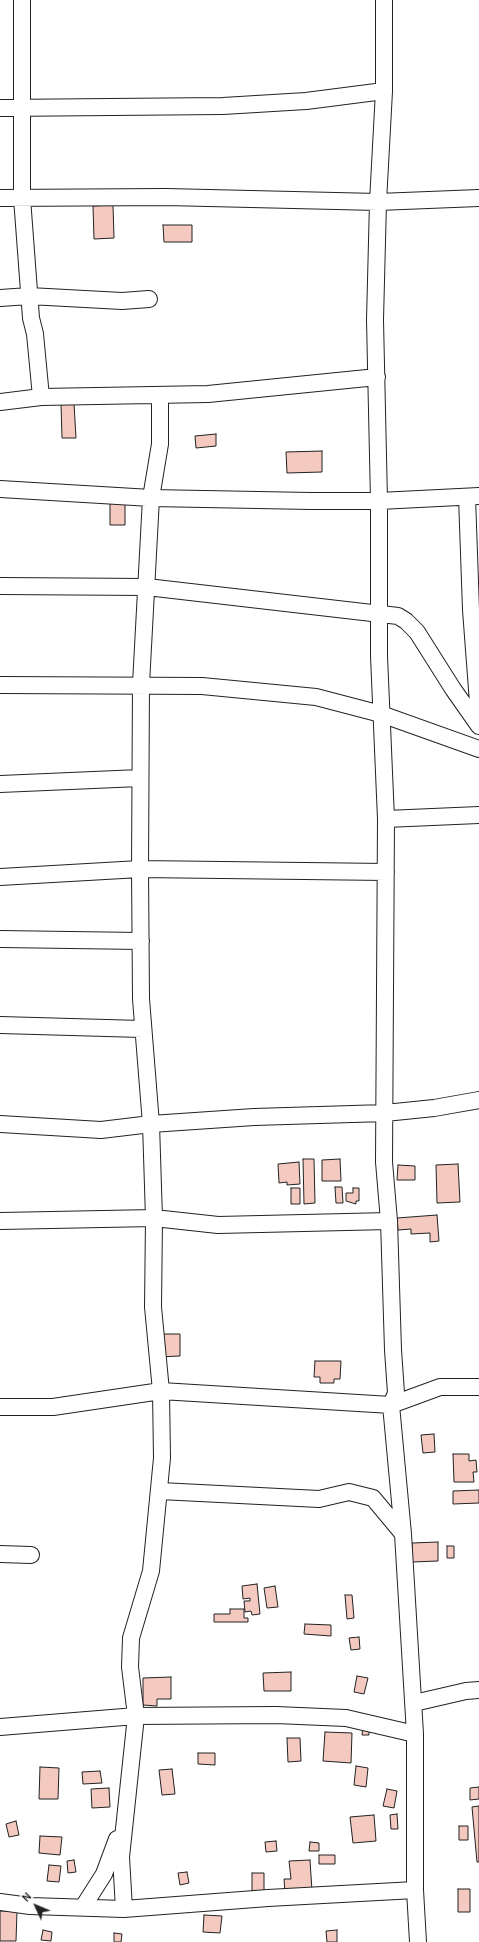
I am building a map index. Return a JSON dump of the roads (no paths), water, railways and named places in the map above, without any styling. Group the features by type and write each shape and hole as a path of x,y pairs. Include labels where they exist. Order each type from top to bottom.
{"street":[{"path":"22,0 22,198 31,318 35,334 41,398"},
{"path":"384,0 384,91 375,268 379,501 378,614 386,819 384,1162 396,1393 391,1405 403,1534 416,1734 415,1890 418,1942"},
{"path":"0,108 223,106 306,101 384,91"},
{"path":"0,198 166,197 378,202 479,198"},
{"path":"0,298 29,296 122,301 149,299"},
{"path":"0,402 41,398 208,394 377,377"},
{"path":"124,1909 121,1857 127,1814 136,1716 130,1668 131,1638 151,1571 160,1491 162,1458 161,1391 153,1307 154,1218 151,1124 142,1029 140,869 141,684 151,498 160,444 160,395"},
{"path":"0,489 151,498 379,501 473,497 471,610 479,716"},
{"path":"0,586 147,587 398,616 406,621 417,632 453,689 479,726"},
{"path":"0,685 141,684 202,686 316,697 381,714 479,749"},
{"path":"0,784 140,778"},
{"path":"386,819 479,815"},
{"path":"0,877 140,869 386,872"},
{"path":"0,939 141,941"},
{"path":"0,1025 142,1029"},
{"path":"0,1124 101,1130 151,1124 254,1117 385,1113 434,1108 479,1100"},
{"path":"0,1221 154,1218 218,1225 388,1221"},
{"path":"0,1407 53,1407 161,1391 391,1405 440,1388 479,1387"},
{"path":"160,1491 319,1498 349,1492 373,1498 403,1534"},
{"path":"0,1554 31,1555"},
{"path":"414,1703 466,1691 479,1690"},
{"path":"0,1726 136,1716 276,1715 346,1718 416,1734"},
{"path":"83,1907 104,1874 127,1814"},
{"path":"0,1902 30,1906 124,1909 268,1898 415,1890"}]}
